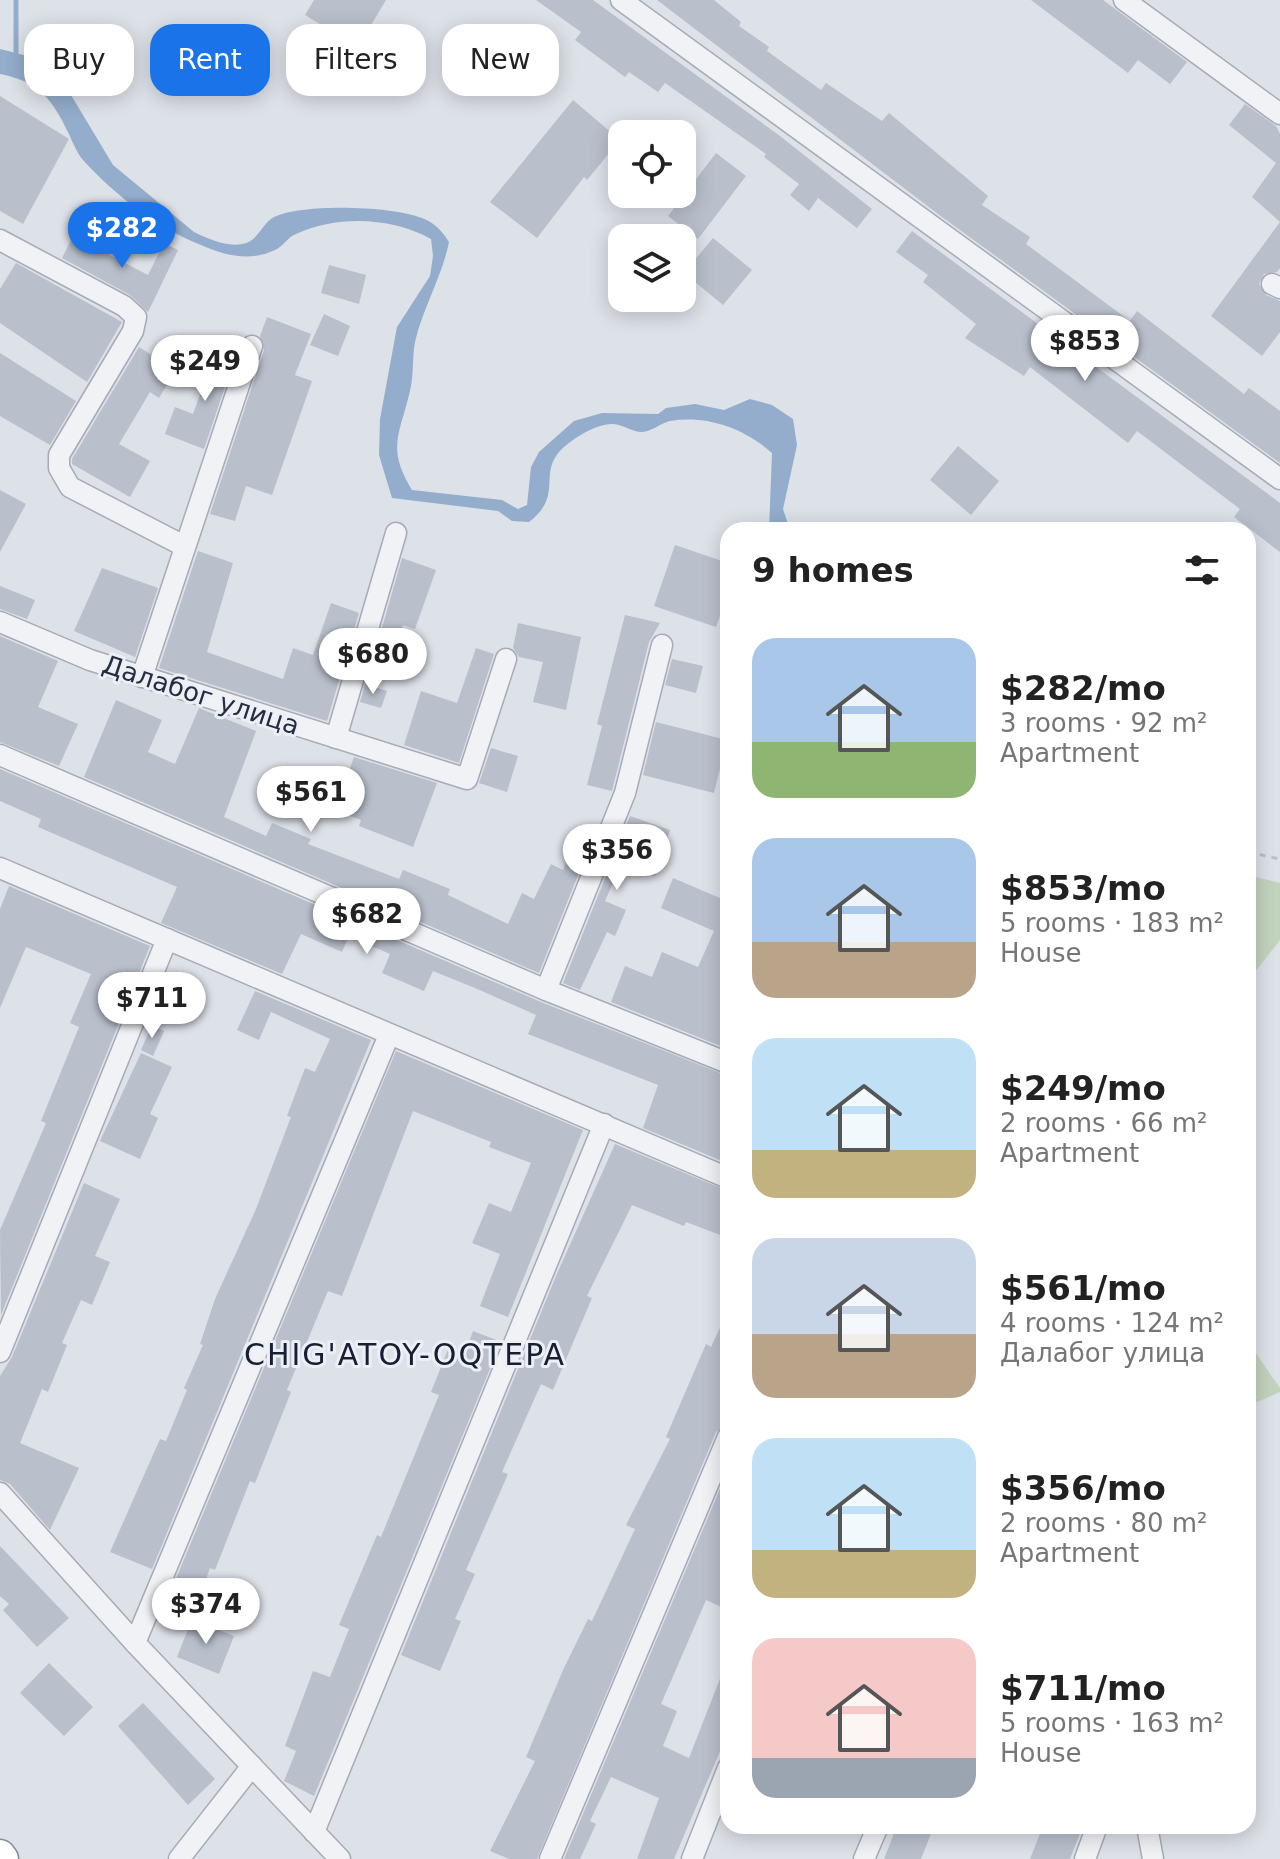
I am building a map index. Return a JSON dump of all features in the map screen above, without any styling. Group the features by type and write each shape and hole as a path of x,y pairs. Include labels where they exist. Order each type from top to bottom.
{"street":[{"path":"621,0 1280,479"},
{"path":"1124,0 1280,114"},
{"path":"0,240 124,306 136,317 133,331 59,455 59,468 70,487 184,546"},
{"path":"142,677 252,346"},
{"path":"336,738 396,533"},
{"name":"Далабог улица","path":"0,622 90,660 467,779 506,659"},
{"path":"546,990 625,793 662,645"},
{"path":"0,755 546,990 720,1060"},
{"path":"1,870 720,1175"},
{"path":"0,1352 167,939"},
{"path":"135,1643 389,1035"},
{"path":"314,1832 604,1124"},
{"path":"550,1859 720,1456"},
{"path":"0,1493 135,1643 340,1859"},
{"path":"179,1859 252,1766"},
{"path":"692,1859 720,1788"},
{"path":"864,1859 875,1834"},
{"path":"1085,1859 1094,1834"},
{"path":"1148,1834 1153,1859"}],"path":[{"path":"1256,854 1280,859"}],"green space":[{"path":"1256,877 1280,883 1280,940 1256,971"},
{"path":"1256,1354 1280,1388 1280,1392 1256,1402"}],"water":[{"path":"0,49 24,55 24,82 0,74"},
{"path":"45,96 72,96 113,165 194,232 205,237 242,244 252,240 274,217 326,208 408,214 427,220 441,231 449,242 415,342 411,385 399,430 399,463 412,490 502,500 518,509 527,505 531,467 539,452 574,421 602,413 658,414 666,408 695,404 724,410 750,399 772,405 793,419 797,445 783,509 787,522 769,522 772,453 738,431 698,420 670,421 642,432 616,424 605,425 583,434 564,447 553,461 545,503 529,522 512,521 498,511 392,498 379,455 380,419 397,327 430,276 433,256 431,239 399,226 346,221 293,235 268,253 248,256 219,252 184,238 123,198 83,160"}],"building":[{"path":"314,0 386,0 372,24 320,24 305,15"},
{"path":"536,0 593,0 780,136 872,209 857,228 818,198 809,211 790,195 799,184 764,157 766,154 665,83 658,92 629,72 625,77 575,40 581,32"},
{"path":"657,0 714,0 741,22 739,26 769,47 767,51 821,90 826,83 882,121 889,113 988,196 982,205 1030,237 1026,244 1130,321 1137,311 1244,394 1249,388 1280,411 1280,463 938,214"},
{"path":"1031,0 1103,0 1187,62 1170,84 1138,60 1128,73"},
{"path":"0,96 69,139 23,224 0,211"},
{"path":"573,100 608,130 608,155 587,180 584,177 537,238 490,202"},
{"path":"1245,104 1276,126 1280,134 1280,222 1252,197 1276,163 1229,125"},
{"path":"716,153 746,176 698,239 696,224 678,224 668,216 674,208 696,208 696,179"},
{"path":"1280,222 1280,268 1277,272 1264,274 1259,284 1266,295 1280,301 1280,332 1262,356 1211,316"},
{"path":"912,231 1280,503 1280,552 1256,534 1256,522 1241,522 1234,517 1240,509 1137,431 1128,443 1030,367 1024,376 965,338 976,324 923,282 928,275 896,252"},
{"path":"73,236 148,275 164,243 178,250 148,312 130,295 62,258"},
{"path":"713,238 752,270 723,305 696,283 696,259"},
{"path":"16,263 122,322 87,382 0,323 0,289"},
{"path":"329,265 366,275 359,304 321,293"},
{"path":"324,314 350,326 338,356 310,345"},
{"path":"267,317 311,334 295,375 312,381 272,495 246,486 235,521 210,514 264,350 260,336"},
{"path":"226,338 240,342 204,449 165,434 175,407 193,414 204,384 209,385"},
{"path":"139,347 176,370 159,398 150,392 119,444 150,461 130,497 72,464 72,459"},
{"path":"0,353 76,401 50,445 0,416"},
{"path":"958,446 999,481 971,515 930,480"},
{"path":"0,490 26,504 0,552"},
{"path":"675,545 720,560 720,616 716,627 654,606"},
{"path":"198,551 233,563 207,652 283,679 293,648 313,655 331,603 359,613 327,721 159,668"},
{"path":"402,558 436,570 415,629 403,625 394,654 376,649"},
{"path":"102,568 158,588 135,657 74,631"},
{"path":"0,586 35,600 27,619 0,609"},
{"path":"625,615 660,623 649,642 612,791 587,785 602,726 597,724"},
{"path":"518,623 581,637 566,710 533,702 543,662 519,657 513,648"},
{"path":"0,636 58,661 38,707 78,724 59,766 0,742"},
{"path":"476,648 494,654 459,763 404,745 421,691 457,703"},
{"path":"672,659 703,666 696,693 665,685"},
{"path":"365,684 387,691 381,708 360,702"},
{"path":"116,700 162,720 148,752 175,764 199,708 256,731 224,817 266,836 272,823 311,839 308,844 399,879 403,870 450,889 448,895 508,924 522,893 534,899 551,864 563,870 576,835 592,840 539,973 84,777"},
{"path":"656,722 720,738 720,769 714,793 643,775"},
{"path":"491,748 518,756 507,792 479,783"},
{"path":"354,757 437,783 413,847 359,826 361,820 335,810"},
{"path":"0,769 541,1002 720,1073 720,1160 643,1128 658,1085 528,1034 536,1015 433,971 424,991 382,973 390,954 349,936 342,952 301,934 282,974 161,923 177,887 38,827 41,819 0,801"},
{"path":"630,816 670,830 655,876 621,865 605,901 626,910 615,936 607,932 580,990 563,983"},
{"path":"673,878 720,898 720,1046 611,1002 625,966 652,977 662,952 698,967 714,931 661,908"},
{"path":"9,886 150,946 1,1315 0,1230 46,1123 41,1121 79,1027 70,1023 91,974 26,947 0,1008 0,909"},
{"path":"255,991 371,1040 152,1569 110,1552 160,1439 166,1441 187,1390 184,1388 203,1345 200,1344 215,1299 256,1209 291,1117 287,1116 305,1068 315,1072 330,1039 271,1012 259,1040 237,1030"},
{"path":"152,1025 164,1031 153,1056 141,1050"},
{"path":"396,1051 583,1130 508,1317 480,1306 500,1254 472,1243 489,1203 511,1212 531,1163 489,1147 491,1142 413,1111 342,1296 328,1291 287,1390 291,1392 255,1483 250,1481 215,1570 210,1568 193,1615 165,1605"},
{"path":"141,1053 172,1067 150,1114 158,1118 140,1159 100,1141"},
{"path":"615,1144 720,1188 720,1235 686,1222 684,1226 632,1205 587,1296 592,1298 553,1390 541,1384 502,1472 508,1474 466,1570 475,1574 455,1619 461,1621 440,1671 401,1655 556,1276"},
{"path":"84,1183 120,1199 95,1256 110,1262 92,1305 81,1300 62,1343 67,1345 48,1392 42,1389 20,1443 79,1468 50,1530 10,1484 0,1480 0,1376 12,1357"},
{"path":"720,1328 720,1429 716,1432 537,1859 509,1859 490,1851 535,1761 526,1757 564,1668 588,1619 592,1621 635,1529 626,1525 670,1439 666,1437 706,1344 711,1347"},
{"path":"473,1331 499,1341 492,1364 314,1796 284,1781 296,1751 285,1746 313,1671 330,1677 349,1629 339,1625 377,1535 381,1537 439,1395 431,1392 449,1347 465,1353"},
{"path":"720,1489 720,1606 706,1600 661,1704 677,1711 663,1746 689,1758 720,1679 720,1751 715,1763 674,1859 637,1859 659,1798 611,1777 590,1821 596,1824 580,1859 564,1859"},
{"path":"0,1546 69,1618 37,1647 3,1610 9,1604 0,1596"},
{"path":"192,1619 234,1636 219,1674 177,1657"},
{"path":"49,1663 93,1707 64,1736 20,1693"},
{"path":"143,1703 215,1779 188,1805 118,1726"},
{"path":"894,1834 931,1834 921,1859 884,1859"},
{"path":"1040,1834 1080,1834 1070,1859 1030,1859"}],"waterway":[{"path":"16,0 16,55"}],"district":[{"name":"CHIG'ATOY-OQTEPA","path":"405,1355"}]}
